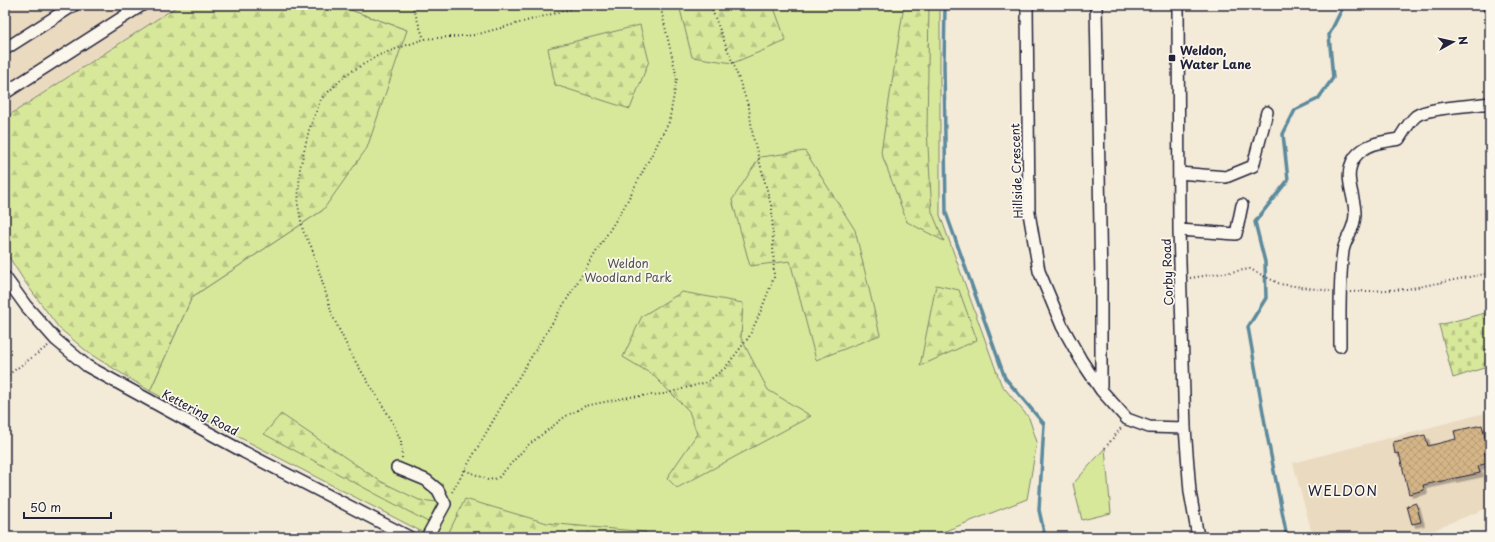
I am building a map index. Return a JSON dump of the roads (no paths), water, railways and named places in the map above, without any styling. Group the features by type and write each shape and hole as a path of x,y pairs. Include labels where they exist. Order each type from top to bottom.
{"street":[{"path":"5,49 74,5"},
{"path":"5,93 142,5"},
{"name":"Hillside Crescent","path":"1026,5 1029,213 1039,271 1062,326 1081,360 1101,390 1127,419 1149,427 1185,428"},
{"path":"1096,5 1101,283 1101,390"},
{"name":"Corby Road","path":"1178,5 1179,230 1185,428 1190,492 1198,537"},
{"path":"1489,5 1490,9"},
{"path":"1340,346 1340,293 1344,249 1354,228 1355,213 1350,188 1349,173 1354,158 1364,148 1377,143 1399,139 1409,123 1417,115 1428,111 1490,103"},
{"path":"1179,173 1226,176 1253,166 1267,112"},
{"path":"1179,230 1236,234 1242,205"},
{"name":"Kettering Road","path":"5,277 26,306 56,340 87,366 137,394 409,537"},
{"path":"397,468 426,480 438,490 445,504 427,537"}],"waterway":[{"path":"945,5 944,65 946,213 1005,378 1044,424 1039,510 1045,537"},
{"path":"1287,537 1248,327 1266,298 1265,262 1255,222 1288,180 1283,134 1295,110 1318,99 1333,78 1329,35 1344,5"}],"place":[{"name":"Weldon, Water Lane","path":"1172,58"}],"district":[{"name":"WELDON","path":"1343,491"}],"park label":[{"name":"Weldon Woodland Park","path":"628,271"}]}
